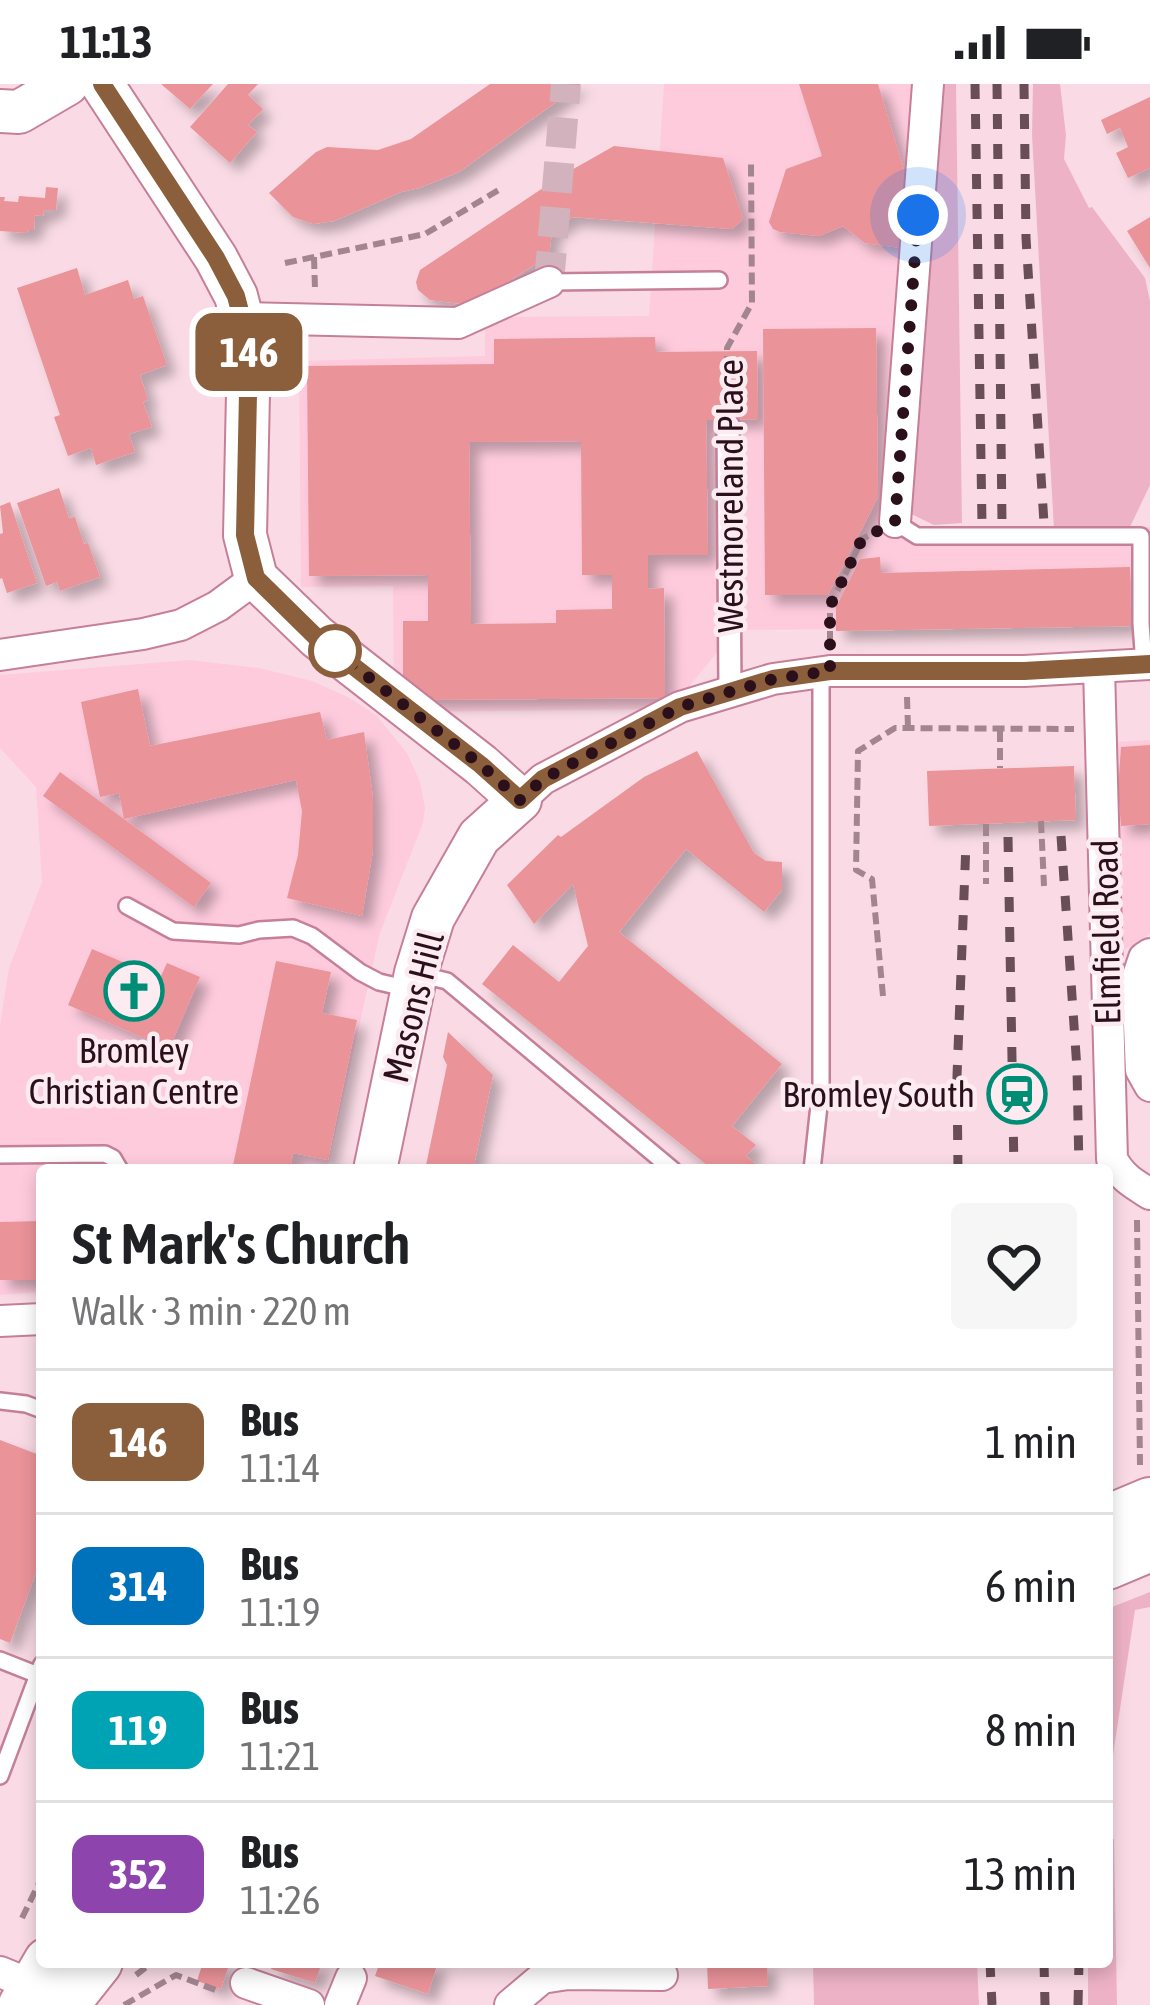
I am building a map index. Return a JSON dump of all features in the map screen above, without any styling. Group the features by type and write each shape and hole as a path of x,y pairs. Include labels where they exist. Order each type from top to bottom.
{"main road":[{"path":"0,111 19,112 67,84"},
{"path":"102,84 227,276 242,318 249,346 245,535 256,578 317,638 520,800"},
{"name":"Masons Hill","path":"376,1164 414,981 433,918 486,828 520,800"},
{"path":"1113,1515 1145,1487"},
{"path":"1113,1562 1150,1547"},
{"path":"33,1986 82,1968"}],"street":[{"path":"895,522 928,84"},
{"path":"242,318 458,323 549,281"},
{"name":"Westmoreland Place","path":"728,425 730,690"},
{"path":"0,655 181,625 256,578"},
{"path":"520,800 543,779 680,707 773,679 826,672 1024,671 1147,664"},
{"name":"Elmfield Road","path":"1099,668 1112,1160 1118,1171 1146,1187"},
{"path":"1150,954 1137,979 1141,1070 1150,1086"},
{"path":"0,1321 36,1319"},
{"path":"510,2005 540,1970 663,1981"},
{"path":"246,1982 309,2005"}],"lane":[{"path":"549,281 719,280"},
{"path":"895,522 917,536 1141,536 1141,622 1147,664"},
{"path":"813,1164 821,1087 826,672"},
{"path":"127,906 173,931 238,935 293,928 379,982 446,981 667,1164"},
{"path":"0,1155 105,1154 116,1164"},
{"path":"0,1401 36,1408"},
{"path":"0,1660 36,1669"},
{"path":"0,1776 36,1681"}],"path":[{"name":"Westmoreland Place","path":"728,425 727,348 752,303 751,164"},
{"path":"285,262 425,234 502,188"},
{"path":"314,257 315,296"},
{"path":"826,672 830,606 862,539 895,522"},
{"path":"883,996 872,879 856,869 859,751 895,728 1101,729"},
{"path":"1000,729 1000,768"},
{"path":"1041,821 1044,886"},
{"path":"986,824 986,884"},
{"path":"1137,1255 1145,1487"},
{"path":"22,1918 36,1889"},
{"path":"124,2005 176,1976 240,2000 246,1982"}],"shaded area":[{"path":"664,84 920,84 897,534 1150,527 1150,624 735,630 671,709 394,712 393,586 301,587 299,361 485,356 485,317 649,316"},
{"path":"935,84 956,84 962,523 934,525 905,511"},
{"path":"1033,84 1060,84 1064,159 1089,208 1145,278 1150,301 1150,485 1130,527 1054,530"},
{"path":"190,660 259,668 312,681 377,716 407,753 425,808 380,933 328,1164 36,1164 36,1292 0,1295 0,1025 9,968 42,882 36,787 0,748 0,675"},
{"path":"1150,740 1150,933 1121,952 1114,742"},
{"path":"1150,1592 1150,1607 1135,1610 1113,1755 1113,1607"},
{"path":"1114,1839 1117,2005 1088,2005 1088,1968 1113,1968"},
{"path":"813,1968 977,1968 979,2005 814,2005"}],"building":[{"path":"161,84 213,84 190,109"},
{"path":"228,84 258,84 248,95 263,109 248,125 257,132 230,163 190,127"},
{"path":"490,84 581,84 459,172 334,221 313,224 293,217 269,193 316,152 327,147 378,150 411,139"},
{"path":"799,84 878,84 907,180 901,248 865,243 843,226 819,236 773,229 769,222 786,169 822,156"},
{"path":"1150,97 1150,168 1128,178 1116,153 1128,147 1120,128 1107,134 1101,120"},
{"path":"614,146 723,158 743,219 732,229 572,217 552,231 549,256 471,305 430,300 418,290 420,270"},
{"path":"46,187 58,188 56,210 35,215 34,230 29,233 0,231 0,197 18,202 19,196 45,198"},
{"path":"1150,217 1150,268 1127,231"},
{"path":"77,268 85,295 128,280 134,299 143,296 167,365 140,375 152,427 129,434 135,452 96,465 91,448 68,456 54,417 60,415 17,288"},
{"path":"876,328 878,497 828,595 765,595 763,329"},
{"path":"655,337 656,352 757,351 758,419 706,420 708,555 648,555 648,589 664,588 665,698 403,700 403,621 428,621 428,575 309,576 307,366 494,364 494,339","holes":["581,441 582,575 612,575 612,609 556,610 556,623 471,624 469,442"]},
{"path":"59,488 100,577 60,591 57,582 46,586 17,503"},
{"path":"10,502 37,583 7,593 0,579 0,506"},
{"path":"880,557 881,573 1130,567 1131,626 836,631 836,607 860,559"},
{"path":"138,689 150,746 320,712 327,740 364,732 373,798 373,850 362,916 287,898 302,811 296,780 124,819 119,793 100,797 81,702"},
{"path":"1150,745 1150,824 1121,826 1121,747"},
{"path":"697,751 754,853 766,861 782,862 782,890 764,912 686,849 619,932 782,1064 732,1126 756,1145 746,1156 756,1164 706,1164 482,984 513,945 559,982 588,946 573,884 534,924 507,885 558,835 644,777"},
{"path":"1074,766 1076,820 929,826 927,771"},
{"path":"60,772 211,883 194,907 43,796"},
{"name":"Bromley Christian Centre","path":"92,949 160,978 167,963 200,977 169,1049 68,1005"},
{"path":"276,961 331,972 322,1013 357,1020 328,1160 293,1153 291,1164 233,1164"},
{"path":"448,1032 493,1075 474,1164 426,1164 447,1065 443,1057"},
{"path":"36,1221 36,1280 0,1280 0,1222"},
{"path":"0,1440 36,1454 36,1572 10,1643 0,1639"},
{"path":"201,1968 228,1968 221,1989 197,1981"},
{"path":"271,1968 320,1968 315,1983"},
{"path":"378,1968 436,1968 428,1994 375,1976"},
{"path":"707,1968 767,1968 768,1986 708,1989"}],"tunnel":[{"path":"549,282 566,84"}],"railway":[{"path":"975,84 982,524"},
{"path":"997,84 1002,524"},
{"path":"1024,84 1026,238 1044,523"},
{"path":"1061,836 1079,1164"},
{"path":"1008,837 1014,1164"},
{"path":"958,1164 966,843"},
{"path":"990,1968 992,2005"},
{"path":"1044,1968 1045,2005"},
{"path":"1078,2005 1079,1968"}],"bus line":[{"name":"146","path":"102,84 236,296 249,346 245,535 256,578 317,638 520,800 543,779 680,707 773,679 830,671 1024,671 1150,664"}],"place":[{"name":"Bromley Christian Centre","path":"134,991"},
{"name":"Bromley South","path":"1017,1094"}],"route":[{"path":"335,651 520,800 543,779 680,707 773,679 830,671 830,606 862,539 895,522 918,215"}]}
